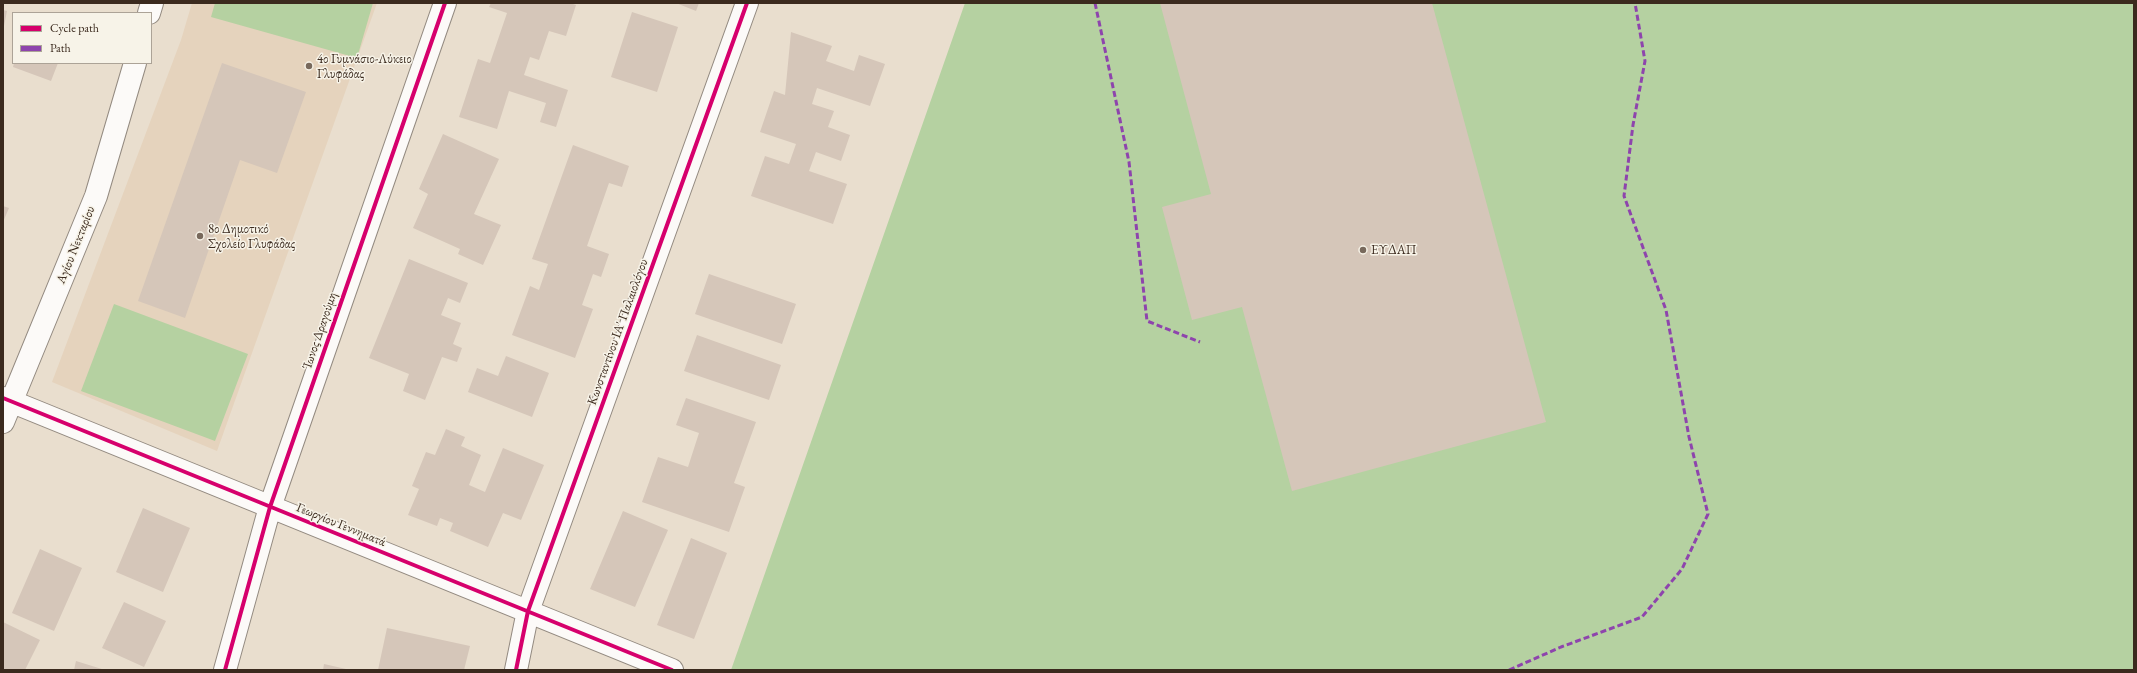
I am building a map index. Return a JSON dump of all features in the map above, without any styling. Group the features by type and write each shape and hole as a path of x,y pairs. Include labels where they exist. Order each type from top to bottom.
{"street":[{"name":"Ίωνος Δραγούμη","path":"226,670 270,507 445,3"},
{"name":"Κωνσταντίνου ΙΑ' Παλαιολόγου","path":"516,670 528,611 747,3"},
{"name":"Αγίου Νεκταρίου","path":"3,422 8,400 96,196 135,64"},
{"name":"Γεωργίου Γεννηματά","path":"8,400 672,670"}],"shaded area":[{"name":"8ο Δημοτικό Σχολείο Γλυφάδας","path":"192,3 377,3 217,451 52,382 181,40"}],"green space":[{"path":"215,3 373,3 357,58 211,17"},
{"path":"965,3 2134,3 2134,670 731,670"},
{"path":"114,304 248,354 215,441 81,391"}],"building":[{"path":"491,3 570,3 576,5 566,36 549,31 539,60 530,57 524,75 568,90 556,127 540,122 546,103 509,91 497,129 459,117 478,59 490,63 507,13 489,7"},
{"path":"676,3 699,3 696,11"},
{"name":"ΕΥΔΑΠ","path":"1160,3 1432,3 1546,422 1292,491 1242,307 1192,320 1162,207 1211,194"},
{"path":"3,10 7,11 4,26 3,26"},
{"path":"632,12 678,27 657,92 611,77"},
{"path":"791,32 832,46 826,61 854,71 859,55 885,64 870,106 817,88 812,104 834,111 828,127 850,135 841,161 816,152 809,171 847,184 833,224 751,196 765,156 789,164 796,144 760,132 774,91 785,95"},
{"path":"222,63 306,92 277,173 240,160 185,318 138,301"},
{"path":"14,64 58,64 51,81 13,67"},
{"path":"443,134 499,159 474,214 501,225 483,265 458,254 460,249 413,228 428,194 419,189"},
{"path":"573,145 629,166 622,187 609,183 587,246 609,254 601,277 593,274 582,305 593,309 575,358 512,335 530,286 539,290 548,264 532,259"},
{"path":"3,206 9,208 3,222"},
{"path":"409,259 468,283 460,303 448,298 441,315 461,323 453,344 462,348 457,362 442,357 425,400 403,391 409,374 369,358"},
{"path":"709,274 796,304 782,344 695,314"},
{"path":"697,335 781,365 769,400 684,371"},
{"path":"506,356 549,373 532,417 468,392 477,368 498,376"},
{"path":"686,398 756,422 734,483 745,487 729,532 642,502 658,457 688,467 699,433 676,425"},
{"path":"446,429 465,437 461,446 481,455 469,485 485,492 503,448 544,465 521,520 503,513 488,547 450,531 453,523 440,518 437,526 408,515 419,489 412,486 426,452 435,455"},
{"path":"143,508 190,528 163,592 116,572"},
{"path":"623,511 668,530 635,607 590,589"},
{"path":"691,538 727,553 694,639 657,625"},
{"path":"40,549 82,568 54,631 12,613"},
{"path":"124,602 166,621 144,667 102,648"},
{"path":"3,622 40,640 25,670 3,670"},
{"path":"387,628 470,646 464,670 378,670"},
{"path":"76,661 105,670 74,670"},
{"path":"324,664 346,669 346,670 323,670"}],"marked path":[{"path":"1095,3 1129,162 1147,321 1200,342"},
{"path":"1509,670 1561,647 1642,617 1682,569 1708,514 1689,437 1666,310 1624,196 1633,125 1645,61 1635,3"}],"cycle path":[{"path":"225,670 270,507 445,3"},
{"path":"516,670 528,611 747,3"},
{"path":"3,398 672,670"}],"place":[{"name":"4ο Γυμνάσιο-Λύκειο Γλυφάδας","path":"309,66"},
{"name":"8ο Δημοτικό Σχολείο Γλυφάδας","path":"200,236"},
{"name":"ΕΥΔΑΠ","path":"1363,250"}]}
